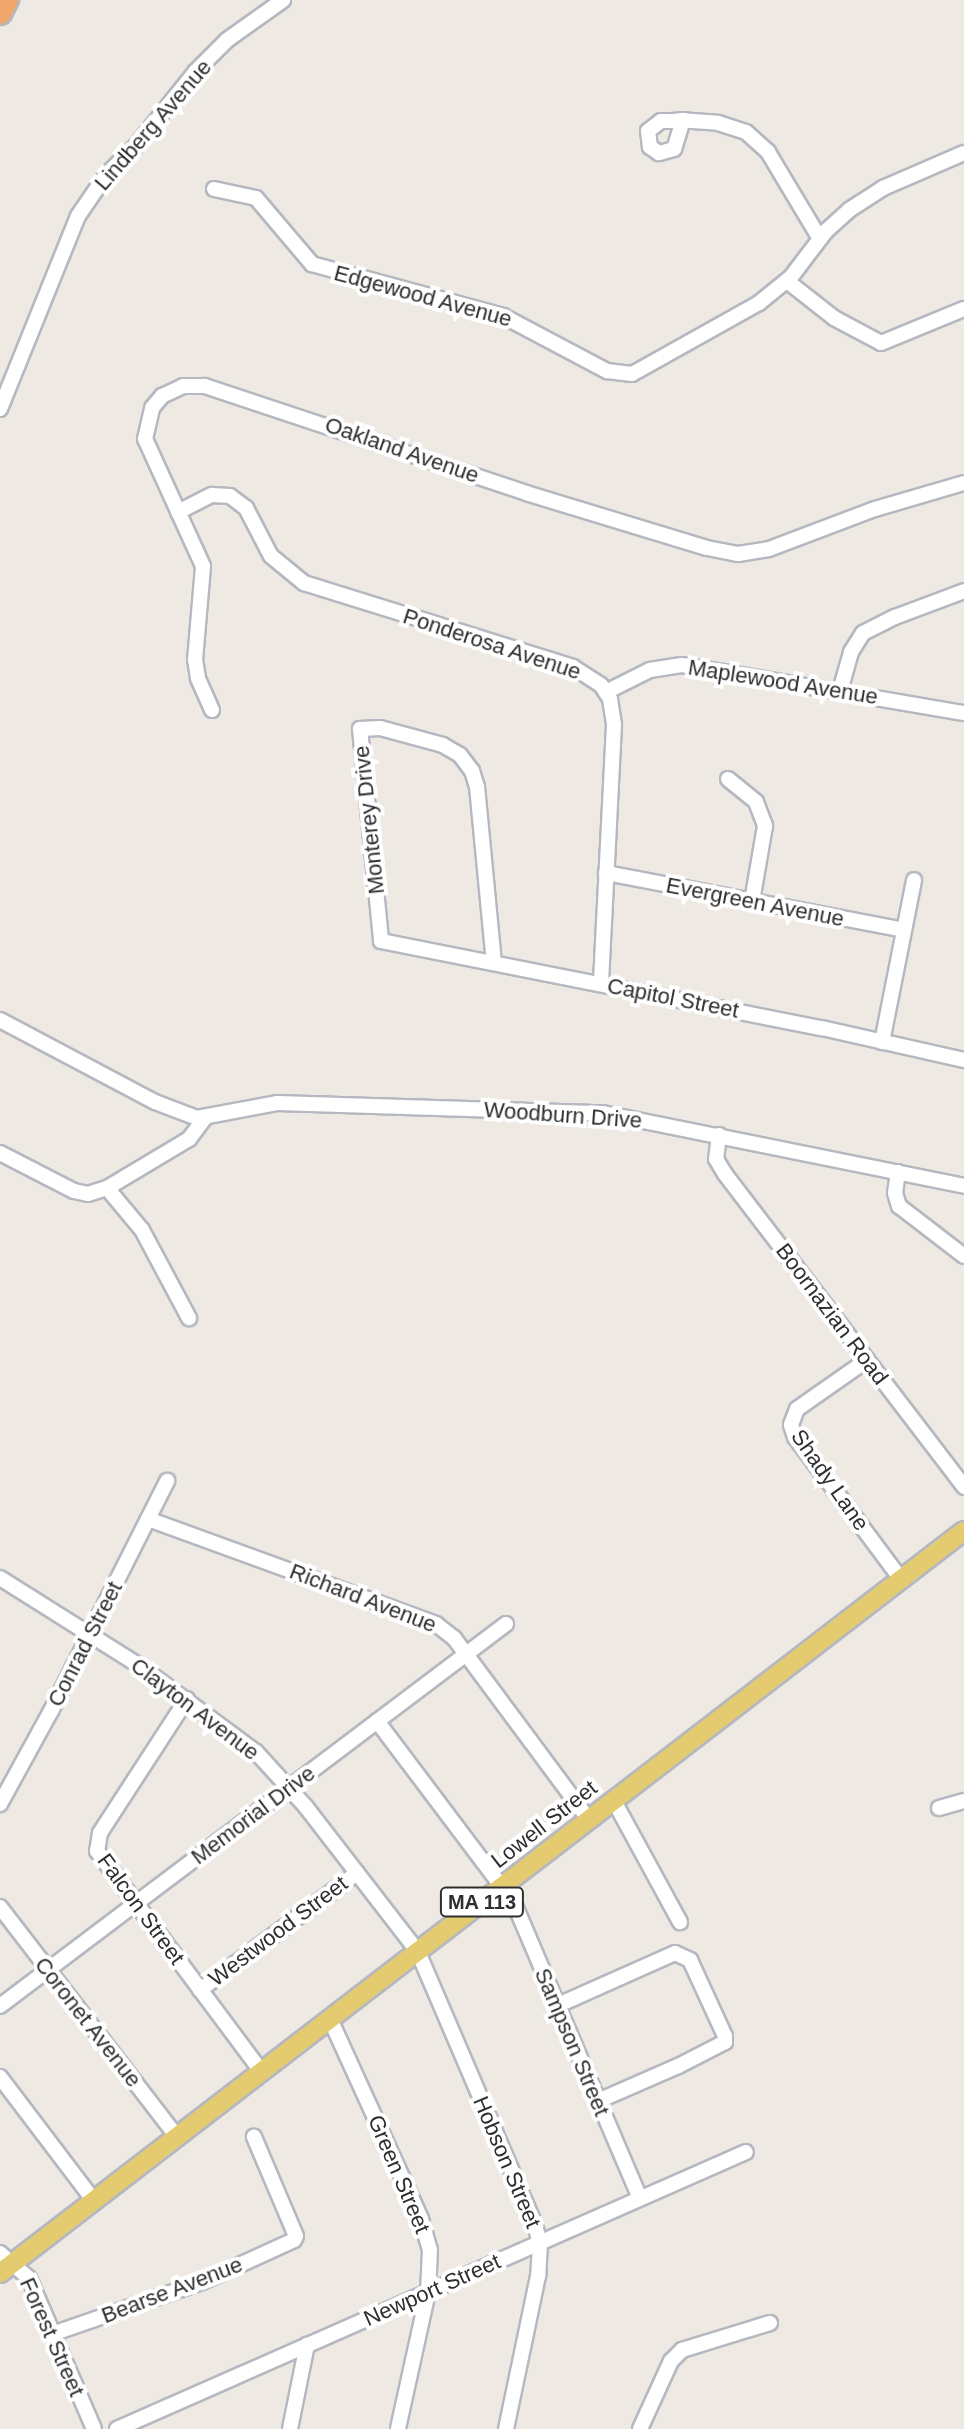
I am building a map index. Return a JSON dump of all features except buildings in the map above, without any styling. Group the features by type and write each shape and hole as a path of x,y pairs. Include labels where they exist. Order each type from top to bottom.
{"highway":[{"path":"0,13 7,0"}],"main road":[{"name":"Lowell Street","path":"4,2263 94,2201 964,1531"}],"street":[{"name":"Lindberg Avenue","path":"0,409 78,216 106,175 136,146 195,72 227,40 283,0"},
{"path":"683,120 726,124 758,141 773,159 820,239"},
{"name":"Edgewood Avenue","path":"214,189 256,198 312,264 518,321 620,374 645,370 747,311 787,281 820,239 849,210 883,188 964,153"},
{"path":"787,281 834,318 881,343 964,309"},
{"name":"Oakland Avenue","path":"212,710 198,678 195,660 203,566 150,455 145,431 156,402 169,391 190,385 205,386 331,425 540,497 707,548 738,554 769,549 875,509 964,483"},
{"name":"Ponderosa Avenue","path":"178,512 212,495 230,496 246,508 271,556 304,583 573,667 594,678 606,692 614,725 601,984"},
{"path":"840,691 851,652 863,633 895,617 964,591"},
{"name":"Maplewood Avenue","path":"606,692 650,670 682,665 964,713"},
{"name":"Monterey Drive","path":"381,941 360,729 372,727 443,745 460,755 472,771 477,787 494,963"},
{"path":"728,779 756,802 765,826 752,901"},
{"name":"Evergreen Avenue","path":"606,873 904,930"},
{"path":"882,1042 914,880"},
{"name":"Capitol Street","path":"381,941 964,1060"},
{"name":"Woodburn Drive","path":"0,1020 155,1102 182,1114 205,1118 264,1103 580,1111 627,1116 964,1186"},
{"path":"0,1153 78,1193 107,1188 189,1139 205,1118"},
{"name":"Boornazian Road","path":"719,1135 715,1152 720,1167 964,1487"},
{"path":"898,1172 895,1193 899,1206 964,1256"},
{"path":"107,1188 142,1230 189,1318"},
{"name":"Shady Lane","path":"867,1360 797,1409 791,1425 795,1437 901,1579"},
{"name":"Conrad Street","path":"0,1804 167,1481"},
{"name":"Richard Avenue","path":"148,1519 424,1617 446,1631 589,1820"},
{"name":"Clayton Avenue","path":"0,1579 187,1699 256,1752 290,1787 418,1952"},
{"name":"Memorial Drive","path":"0,2006 506,1624"},
{"name":"Falcon Street","path":"187,1699 96,1843 103,1862 262,2072"},
{"name":"Sampson Street","path":"377,1721 504,1885 640,2198"},
{"path":"614,1801 680,1922"},
{"path":"939,1808 964,1801"},
{"name":"Westwood Street","path":"200,1990 357,1873"},
{"name":"Coronet Avenue","path":"0,1907 177,2137"},
{"name":"Hobson Street","path":"418,1952 540,2243 538,2276 506,2429"},
{"path":"556,2006 675,1953 685,1956 699,1976 725,2042 598,2101"},
{"name":"Green Street","path":"330,2019 421,2219 431,2259 428,2292 398,2429"},
{"path":"0,2077 94,2201"},
{"name":"Bearse Avenue","path":"52,2334 202,2282 289,2243 296,2236 254,2137"},
{"name":"Newport Street","path":"117,2429 746,2152"},
{"name":"Forest Street","path":"4,2263 29,2278 94,2429"},
{"path":"640,2429 671,2361 682,2350 770,2323"},
{"path":"290,2429 307,2345"}]}
